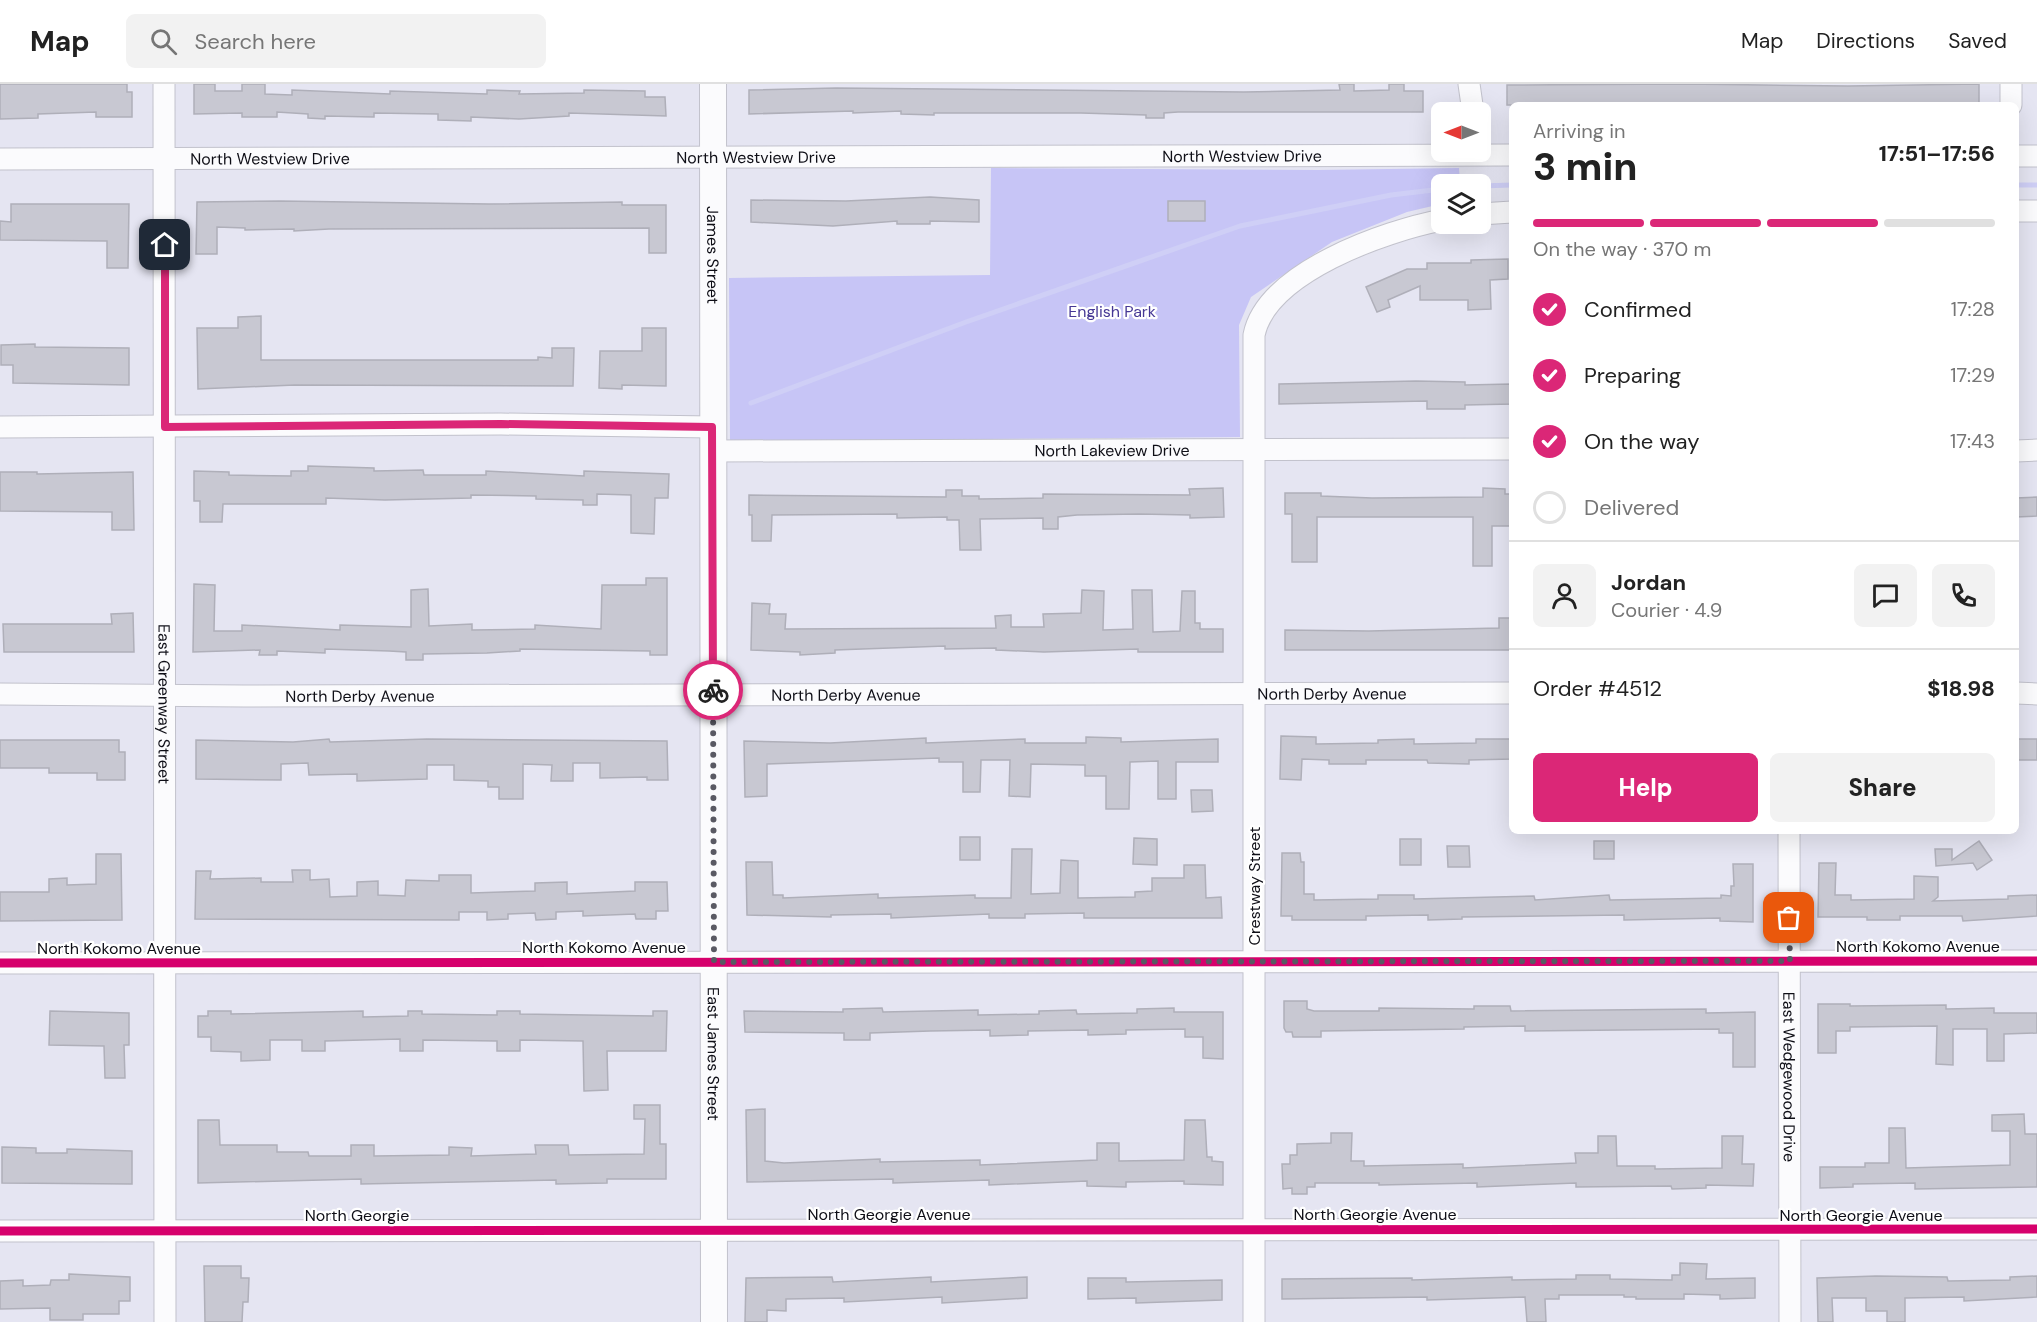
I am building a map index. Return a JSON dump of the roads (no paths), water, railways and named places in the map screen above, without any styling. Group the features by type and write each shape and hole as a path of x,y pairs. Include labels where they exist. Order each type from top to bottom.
{"street":[{"name":"East Greenway Street","path":"164,84 165,1322"},
{"name":"James Street","path":"713,84 713,439"},
{"path":"1469,84 1472,102"},
{"path":"2011,84 2011,102"},
{"name":"North Westview Drive","path":"0,159 714,159 1431,153"},
{"name":"North Westview Drive","path":"1491,154 1509,155"},
{"path":"2019,156 2037,156"},
{"path":"2019,211 2037,211"},
{"path":"1491,213 1509,212"},
{"name":"Crestway Street","path":"1254,1322 1254,335 1256,322 1274,297 1336,255 1372,239 1431,223"},
{"name":"North Lakeview Drive","path":"0,427 501,424 713,439 1254,449 1509,449"},
{"name":"East James Street","path":"713,439 714,1322"},
{"path":"2019,451 2037,450"},
{"name":"North Derby Avenue","path":"0,694 1509,693"},
{"path":"2019,693 2037,694"},
{"name":"East Wedgewood Drive","path":"1789,834 1790,1322"},
{"name":"North Kokomo Avenue","path":"0,963 2037,961"},
{"name":"North Georgie Avenue","path":"714,1230 2037,1229"},
{"name":"North Georgie","path":"0,1231 714,1230"}],"waterway":[{"path":"1491,186 1509,185"},
{"path":"2019,185 2037,185"},
{"path":"751,403 966,322 1240,226 1391,195 1431,190"}],"park label":[{"name":"English Park","path":"1112,311"}]}
